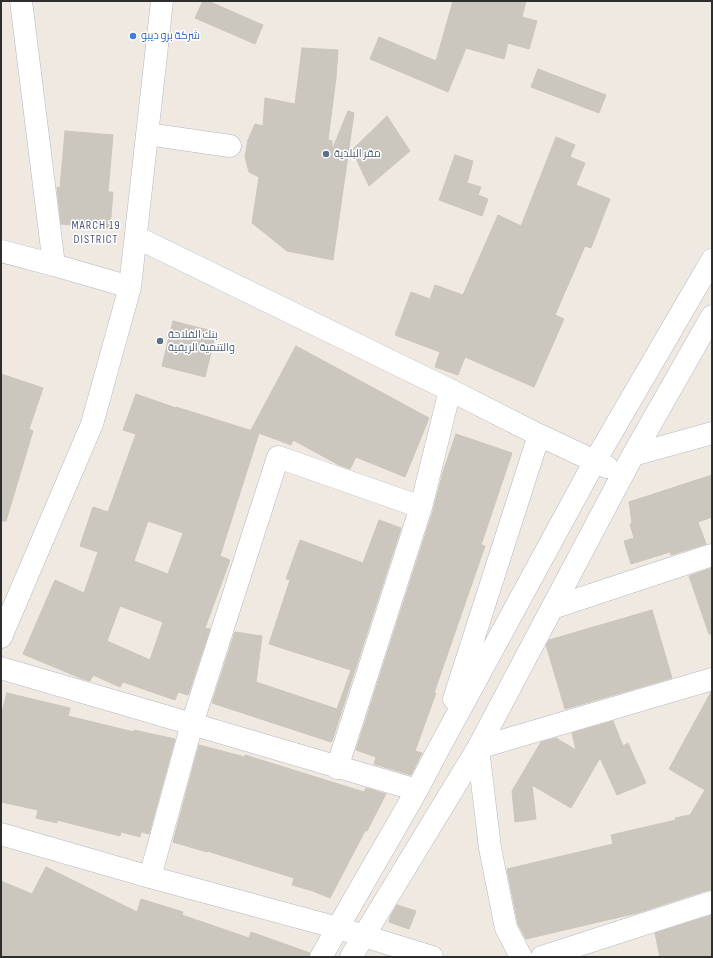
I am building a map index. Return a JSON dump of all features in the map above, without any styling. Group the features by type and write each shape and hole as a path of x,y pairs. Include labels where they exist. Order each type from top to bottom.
{"street":[{"path":"21,1 54,265"},
{"path":"1,637 92,424 130,288 162,1"},
{"path":"147,134 230,146"},
{"path":"136,237 622,475"},
{"path":"1,251 130,288"},
{"path":"321,957 417,790 595,461 712,260"},
{"path":"351,957 478,748 622,475 710,322"},
{"path":"337,768 421,507 450,390"},
{"path":"633,455 712,433"},
{"path":"438,750 539,435"},
{"path":"150,877 192,724 278,457 421,507"},
{"path":"552,608 712,555"},
{"path":"1,668 337,768 417,790"},
{"path":"478,748 712,679"},
{"path":"478,748 490,848 506,928 522,957"},
{"path":"1,834 150,877 338,928 432,957"},
{"path":"542,957 712,902"}],"building":[{"path":"203,1 208,1 263,25 255,44 195,18"},
{"path":"453,1 526,1 522,17 537,21 529,49 508,43 504,59 466,48 448,92 370,59 379,37 436,61"},
{"name":"مقر البلدية","path":"302,48 338,50 328,140 332,141 332,150 348,111 354,113 333,260 287,251 252,223 259,177 249,172 245,157 248,140 255,124 263,126 265,98 295,104"},
{"path":"538,69 606,95 599,113 531,87"},
{"path":"387,116 410,151 369,186 352,150"},
{"path":"65,131 113,135 108,192 113,192 110,228 61,224 57,187 60,188"},
{"path":"556,137 575,145 570,157 585,163 576,185 610,199 591,248 585,246 555,315 564,319 534,387 465,357 458,375 435,367 440,352 395,335 411,292 430,299 435,285 463,295 498,215 521,226"},
{"path":"455,155 473,161 467,183 481,187 478,195 488,199 482,216 439,200"},
{"path":"173,321 216,332 205,377 162,366"},
{"path":"296,346 429,418 405,477 356,457 350,469 339,465 293,440 291,445 251,430"},
{"path":"1,374 43,388 29,429 33,431 6,521 1,521"},
{"path":"136,394 176,408 259,433 220,556 230,560 205,628 210,629 188,695 178,692 175,700 123,682 120,687 93,675 90,681 83,679 23,654 55,580 84,593 98,552 80,546 93,507 108,512 136,434 123,430","holes":["148,521 183,533 168,574 134,561","120,606 163,622 150,660 107,641"]},
{"path":"456,434 512,453 481,545 485,546 415,751 422,753 411,775 374,764 376,757 356,750 433,511 443,472"},
{"path":"712,475 712,517 698,522 706,544 671,555 670,552 631,564 624,541 634,538 630,524 632,523 629,502"},
{"path":"379,520 401,528 332,741 331,742 212,703 235,632 262,636 256,682 337,709 351,670 269,644 290,580 286,579 300,540 363,563"},
{"path":"712,568 712,634 709,634 689,576"},
{"path":"652,610 672,678 565,709 546,645 549,640"},
{"path":"711,692 712,890 637,913 526,939 518,924 507,869 613,844 611,835 676,820 675,818 690,815 705,790 669,769"},
{"path":"7,693 70,708 68,716 134,732 134,730 175,739 149,834 141,832 140,837 121,832 120,836 57,820 57,823 36,818 38,810 1,802 1,716"},
{"path":"613,721 623,746 628,743 646,783 617,795 600,758 571,808 532,785 536,819 515,822 512,791 541,742 556,738 576,750 572,733"},
{"path":"199,745 245,757 245,755 364,792 366,788 386,794 330,898 292,885 294,878 173,842"},
{"path":"46,867 137,912 141,899 183,912 182,915 249,938 251,932 310,953 309,957 1,957 1,881 32,894"},
{"path":"397,905 416,911 409,929 389,922"},
{"path":"712,915 712,957 660,957 655,933"}],"place":[{"name":"شركة برو ديبو","path":"133,36"},
{"name":"مقر البلدية","path":"326,154"},
{"name":"بنك الفلاحة والتنمية الريفية","path":"160,341"}],"district":[{"name":"MARCH 19 DISTRICT","path":"96,233"}]}
